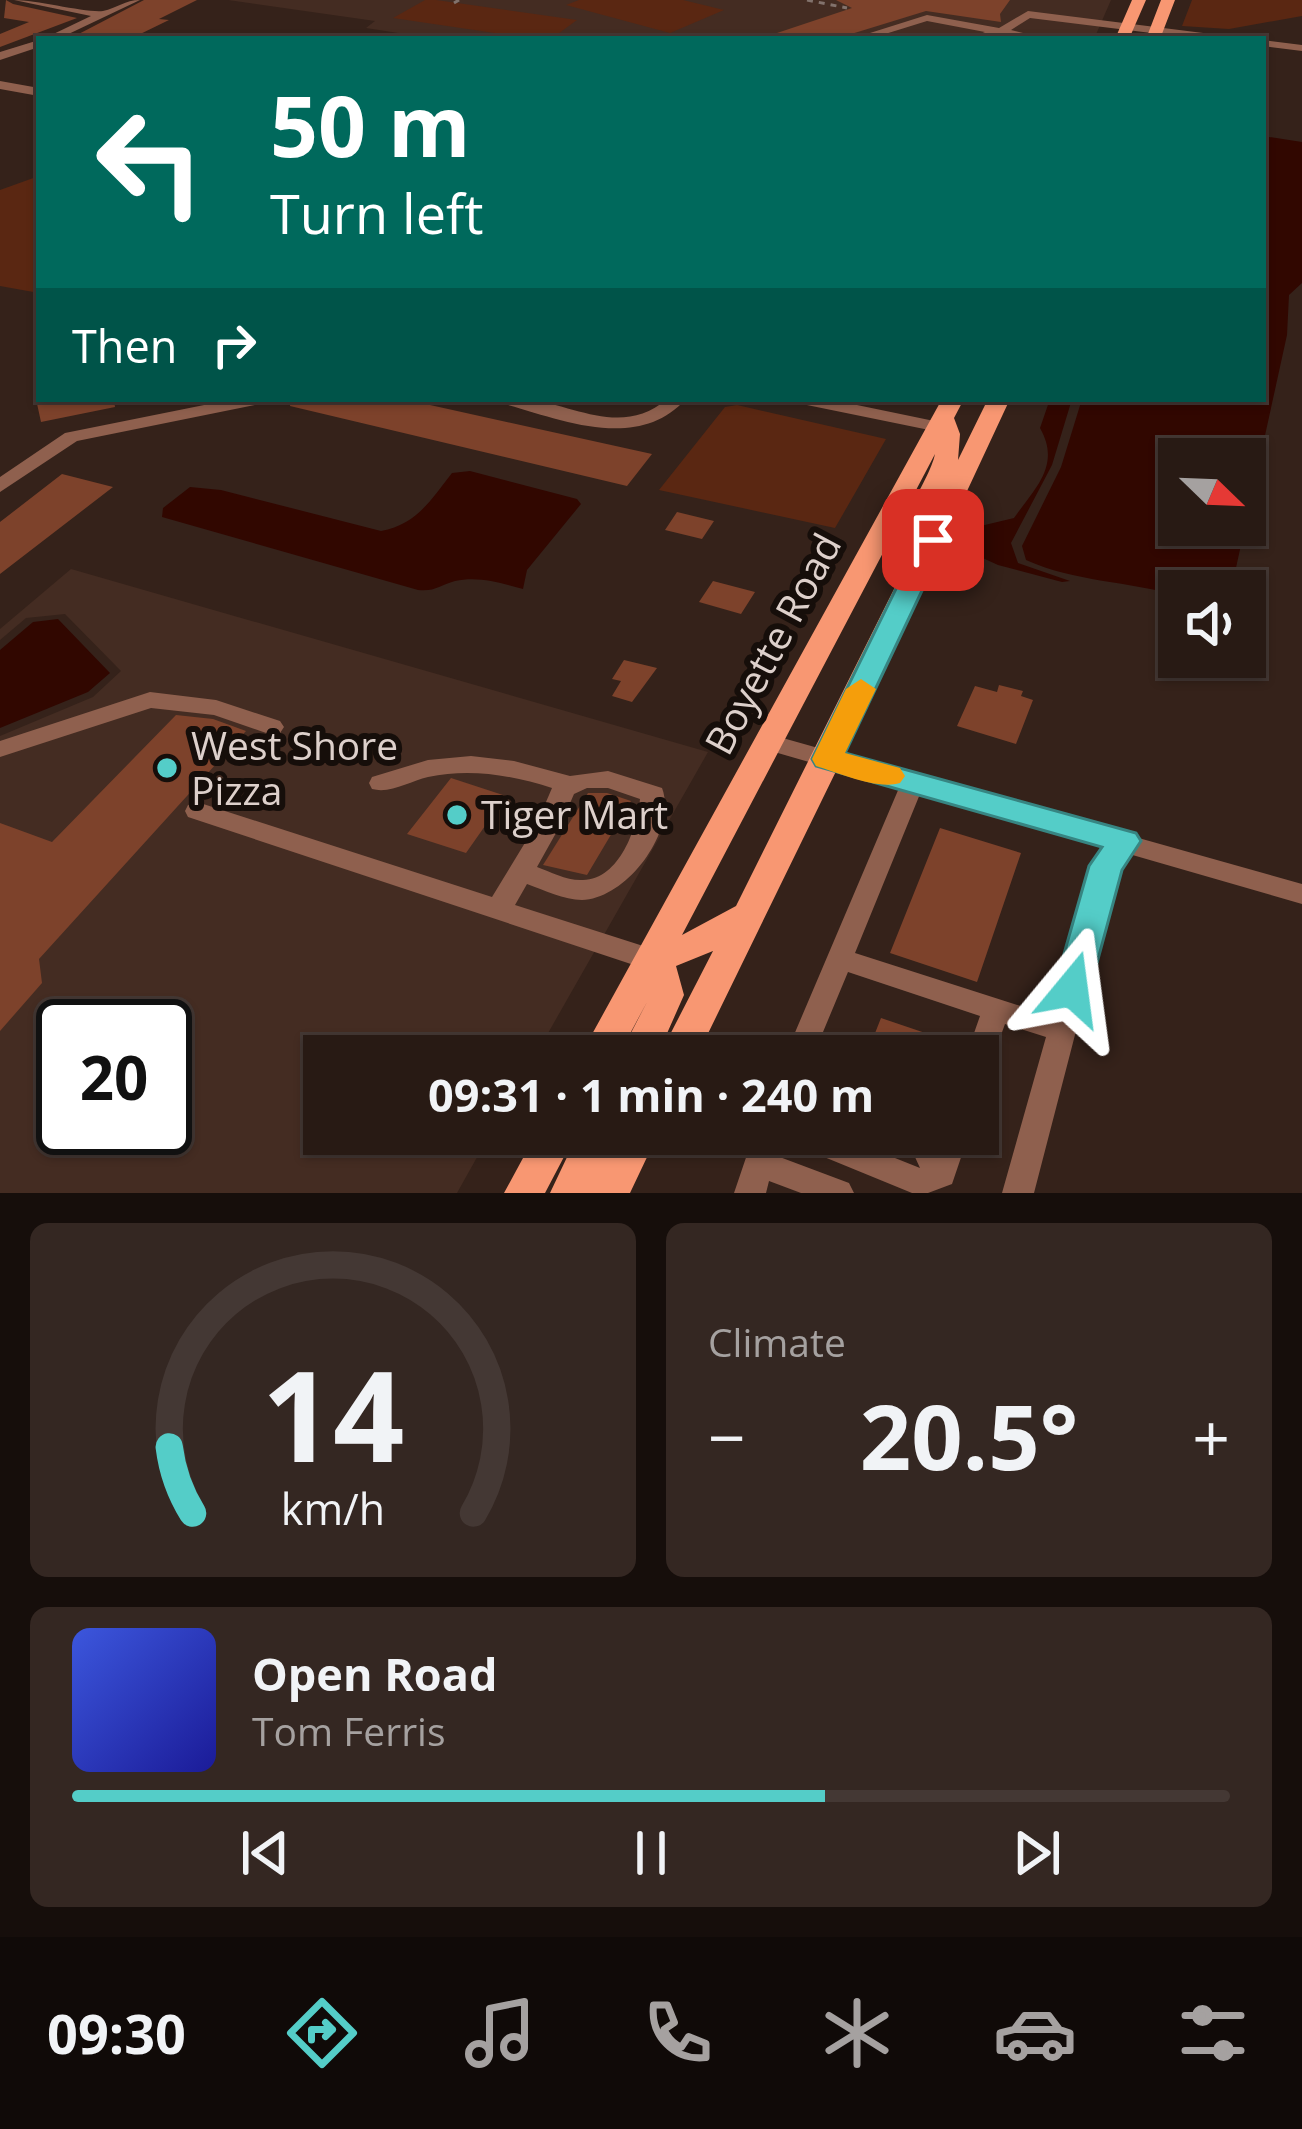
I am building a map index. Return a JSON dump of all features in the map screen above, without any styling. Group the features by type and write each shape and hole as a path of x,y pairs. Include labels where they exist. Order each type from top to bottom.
{"main road":[{"path":"1124,33 1139,0"},
{"path":"1155,35 1168,0"},
{"path":"689,1035 998,402"},
{"path":"915,576 905,558 905,545 946,463 951,440 945,415"},
{"name":"Boyette Road","path":"611,1035 945,415"},
{"path":"648,1035 667,992 667,976 652,960 698,943 749,915"},
{"path":"524,1193 545,1155"},
{"path":"570,1193 588,1155"},
{"path":"609,1193 628,1155"}],"street":[{"path":"19,0 104,14"},
{"path":"56,36 135,0"},
{"path":"984,36 1028,14 1038,0"},
{"path":"1028,14 1155,35"},
{"path":"867,36 927,18 1029,36"},
{"path":"1266,43 1302,48"},
{"path":"0,56 36,44"},
{"path":"0,85 36,92"},
{"path":"0,486 71,437 245,402"},
{"path":"521,402 628,424 656,419 674,402"},
{"path":"829,402 945,415"},
{"path":"882,402 945,415"},
{"path":"0,749 150,700 216,708 272,727"},
{"path":"772,743 1302,894"},
{"path":"381,783 415,770 466,761 530,772 561,782 564,788"},
{"path":"499,909 564,788 596,777 616,778 652,794 637,851 619,875 598,888 580,891 521,871"},
{"path":"807,1035 913,782"},
{"path":"197,811 652,960"},
{"path":"1018,1193 1106,866 1124,841"},
{"path":"837,958 1060,1030"},
{"path":"985,1035 996,1010"},
{"path":"850,1155 912,1182 941,1174"},
{"path":"930,1155 941,1174"},
{"path":"941,1174 947,1155"},
{"path":"759,1163 838,1193"}],"path":[{"path":"807,0 847,8"}],"shaded area":[{"path":"228,0 1111,0 1095,36 418,36 366,28 375,21"},
{"path":"425,0 436,0 577,20 555,36 515,36 393,18"},
{"path":"579,0 683,0 724,10 670,33 566,5"},
{"path":"1192,0 1302,0 1302,16 1229,29 1182,26"},
{"path":"1266,136 1302,142 1302,283 1289,295 1287,335 1264,438 1158,438 1158,546 1241,546 1236,570 1158,570 1158,591 1063,573 1026,560 1022,546 1061,467 1081,402 1266,402"},
{"path":"36,177 36,292 0,286 0,190"},
{"path":"1049,402 1071,402 1052,465 1011,543 1018,563 1070,581 998,565 965,550 962,543 968,529 1014,518 1037,486 1048,453 1040,428"},
{"path":"737,405 886,439 835,528 659,490 725,407"},
{"path":"470,471 577,499 581,504 527,570 523,589 473,579 418,590 162,517 163,508 190,487 221,490 381,531 413,517 452,473"},
{"path":"71,569 708,752 547,1035 303,1035 303,1155 478,1155 457,1193 0,1193 0,736 93,697 121,671 65,614 26,618 0,640 0,629"},
{"path":"58,619 110,673 88,692 0,728 0,650 33,622"}],"building":[{"path":"6,0 77,18 0,47 0,34 29,22 4,18"},
{"path":"144,0 197,0 136,36 75,36"},
{"path":"836,0 1010,0 1000,14 1001,22 926,11 845,36 774,36 852,8"},
{"path":"37,402 114,402 115,407 41,422"},
{"path":"291,402 417,402 652,454 627,486 290,406"},
{"path":"62,474 113,487 0,574 0,522"},
{"path":"677,512 714,521 702,539 665,530"},
{"path":"713,581 755,592 741,614 699,602"},
{"path":"624,660 657,668 632,702 612,696 621,681 612,679"},
{"path":"999,685 1023,691 1021,696 1033,700 1016,744 957,726 975,686 997,692"},
{"path":"176,715 213,719 246,731 39,959 42,983 0,1031 0,823 52,842"},
{"name":"Tiger Mart","path":"451,778 506,796 466,853 407,834"},
{"path":"588,793 631,801 587,875 543,865"},
{"path":"940,828 1021,853 977,982 890,953"},
{"path":"881,1018 931,1035 874,1035"}],"slow traffic":[{"path":"861,689 827,759 889,776"}],"place":[{"name":"West Shore Pizza","path":"167,768"},
{"name":"Tiger Mart","path":"457,815"}],"route":[{"path":"933,540 827,759 1124,841 1106,866 1072,989"}]}
